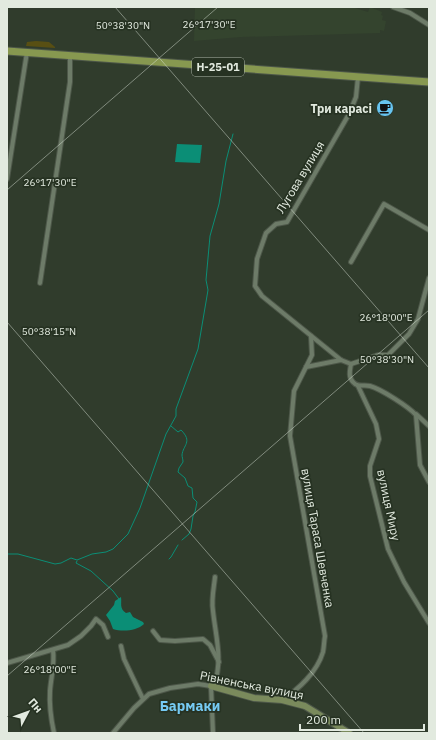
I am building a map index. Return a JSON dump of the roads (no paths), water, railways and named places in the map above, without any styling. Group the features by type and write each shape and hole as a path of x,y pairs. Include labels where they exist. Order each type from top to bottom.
{"main road":[{"name":"Н-25-01","path":"7,51 429,82"}],"street":[{"path":"393,7 410,13 429,25"},
{"path":"7,179 27,52"},
{"path":"40,283 70,82 70,56"},
{"name":"Лугова вулиця","path":"340,360 262,296 255,286 257,258 266,233 276,224 287,222 349,114 356,97 358,77"},
{"path":"351,262 384,204 429,230"},
{"path":"306,367 340,360 351,364 378,355 388,355 409,334 418,319 429,278"},
{"name":"вулиця Тараса Шевченка","path":"282,700 302,685 317,664 323,652 325,636 290,436 294,391 312,355 311,336"},
{"name":"вулиця Миру","path":"351,364 351,381 358,386 376,424 379,439 370,466 370,476 388,549 404,582 429,623"},
{"path":"358,386 369,386 380,390 414,413 429,426"},
{"path":"414,413 417,419 420,465 429,482"},
{"path":"213,733 213,686 218,672 219,662 217,636 212,609 216,577"},
{"path":"7,663 68,645 81,636 96,619 103,625 108,637"},
{"path":"153,631 160,640 175,641 203,639 210,645 219,662"},
{"path":"121,646 124,659 144,699"},
{"path":"53,650 54,660 50,690 50,710 54,733"},
{"name":"Рівненська вулиця","path":"113,733 134,708 149,694 170,688 198,684 213,686 254,698 282,700 305,706 349,733"}],"water":[{"path":"177,144 202,145 200,163 175,162"},
{"path":"121,597 122,609 126,613 130,612 133,617 144,624 129,630 113,629 106,615 114,605 115,601"}],"waterway":[{"path":"7,554 18,554 55,564 71,558 77,560 92,554 106,552 113,549 128,534 140,508 166,434 176,416 176,409 198,349 208,290 206,280 210,236 219,204 226,161 233,134"},
{"path":"171,426 178,432 181,430 185,434 187,441 182,455 183,462 178,472 185,478 188,486 192,488 193,498 197,502 191,529 189,534 182,540"},
{"path":"169,559 178,545"},
{"path":"77,561 76,563 91,571 113,591 119,599"}],"place":[{"name":"Три карасі","path":"385,108"}],"district":[{"name":"Бармаки","path":"190,706"}]}
